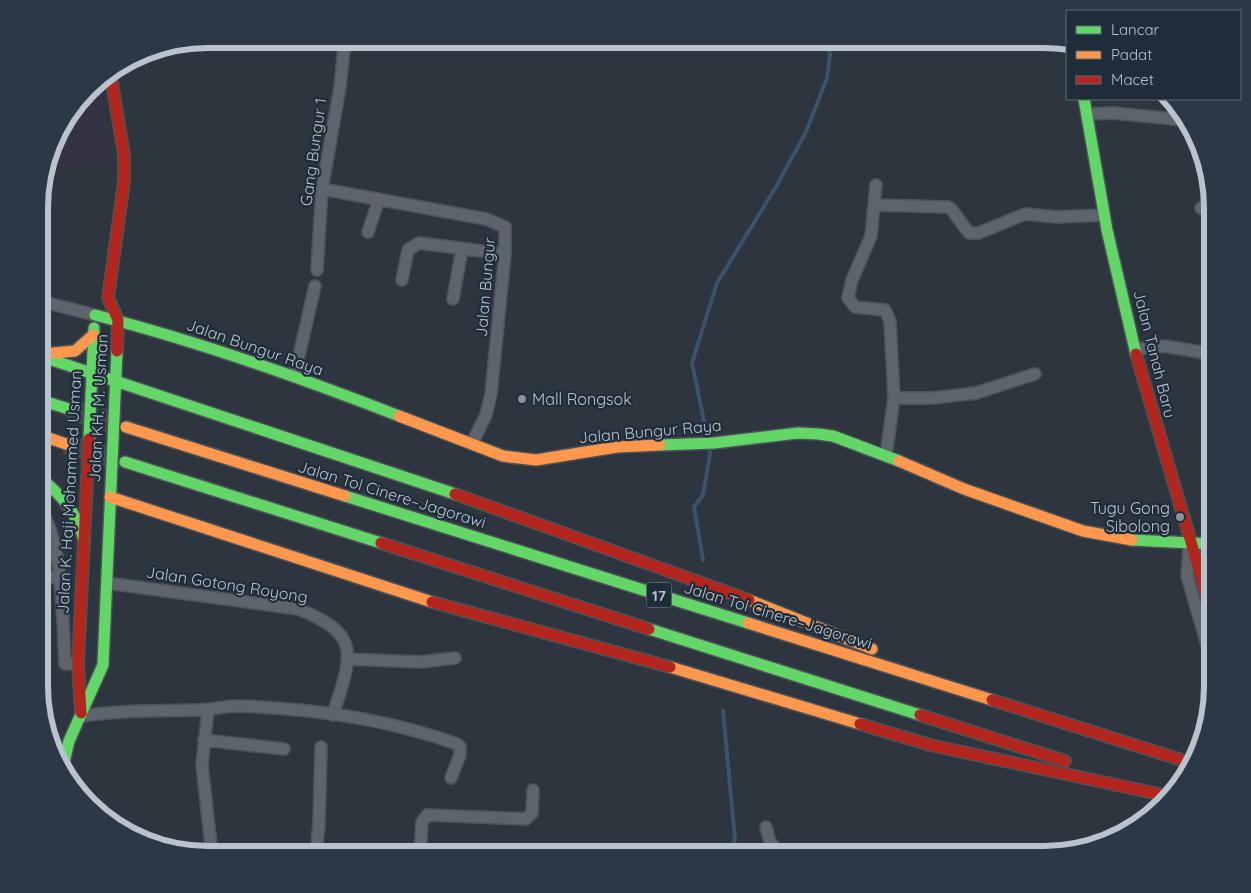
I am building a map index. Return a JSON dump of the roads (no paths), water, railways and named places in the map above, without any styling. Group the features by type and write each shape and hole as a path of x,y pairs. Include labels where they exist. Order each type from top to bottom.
{"main road":[{"path":"95,315 108,298 124,182 124,154 111,79"},
{"name":"Jalan Tanah Baru","path":"1084,100 1100,215 1203,585"},
{"path":"108,298 118,320"},
{"name":"Jalan Bungur Raya","path":"95,315 118,320 233,355 503,456 536,460 617,447 714,443 798,433 818,434 833,436 886,455 964,489 1083,531 1110,538 1145,542 1203,544"},
{"name":"Jalan K. Haji Mohammed Usman","path":"81,716 78,663 95,315"},
{"name":"Jalan KH. M. Usman","path":"110,497 118,320"},
{"path":"47,354 75,351 93,335"},
{"path":"47,358 570,533 767,605 996,701"},
{"path":"47,403 69,410"},
{"name":"Jalan Tol Cinere–Jagorawi","path":"126,427 1184,761"},
{"path":"47,438 66,444"},
{"name":"17","path":"125,462 1162,793"},
{"path":"48,484 71,508 84,540"},
{"path":"110,497 438,604 618,652 930,745 1162,793"},
{"name":"Jalan K. Haji Mohammed Usman","path":"65,758 69,741 103,665 110,497"},
{"path":"78,663 103,665"}],"street":[{"name":"Gang Bungur 1","path":"317,270 322,189 340,86 344,48"},
{"path":"1087,114 1113,113 1178,119"},
{"path":"876,185 871,236 852,280 848,298 855,307 887,312 890,321 894,398 886,455"},
{"name":"Jalan Bungur","path":"322,189 379,198 499,223 504,227 506,232 505,254 491,394 486,415 472,443"},
{"path":"368,232 379,198"},
{"path":"875,205 948,207 970,233 986,230 1025,214 1081,217 1100,215"},
{"path":"402,280 408,250 412,246 419,244 505,254"},
{"path":"453,299 462,249"},
{"path":"294,377 315,286"},
{"path":"47,304 95,315"},
{"path":"1137,349 1164,346 1203,352"},
{"path":"894,398 932,398 976,393 1035,374"},
{"path":"48,523 52,532 59,579 65,664 78,663"},
{"path":"1190,543 1203,563"},
{"path":"1190,543 1187,576 1203,631"},
{"path":"48,576 59,579"},
{"name":"Jalan Gotong Royong","path":"107,583 298,609 323,618 340,632 345,639 346,673 333,715"},
{"path":"347,659 420,662 456,658"},
{"path":"81,716 114,711 208,710 234,706 333,715 399,727 456,744 460,747 460,755 451,778"},
{"path":"208,710 202,765 211,845"},
{"path":"204,740 284,749"},
{"path":"317,845 321,747"},
{"path":"421,845 422,822 427,815 526,819 532,813 533,790"},
{"path":"766,827 770,842 773,846"}],"waterway":[{"path":"708,440 692,363 717,283 777,185 806,132 827,78 830,55 829,48"},
{"path":"703,560 694,507 703,495 710,454 709,447"},
{"path":"723,711 735,839 733,846"}],"tunnel":[{"path":"69,409 126,427"},
{"path":"66,444 125,462"}],"place":[{"name":"Mall Rongsok","path":"522,399"},
{"name":"Tugu Gong Sibolong","path":"1180,517"}]}
